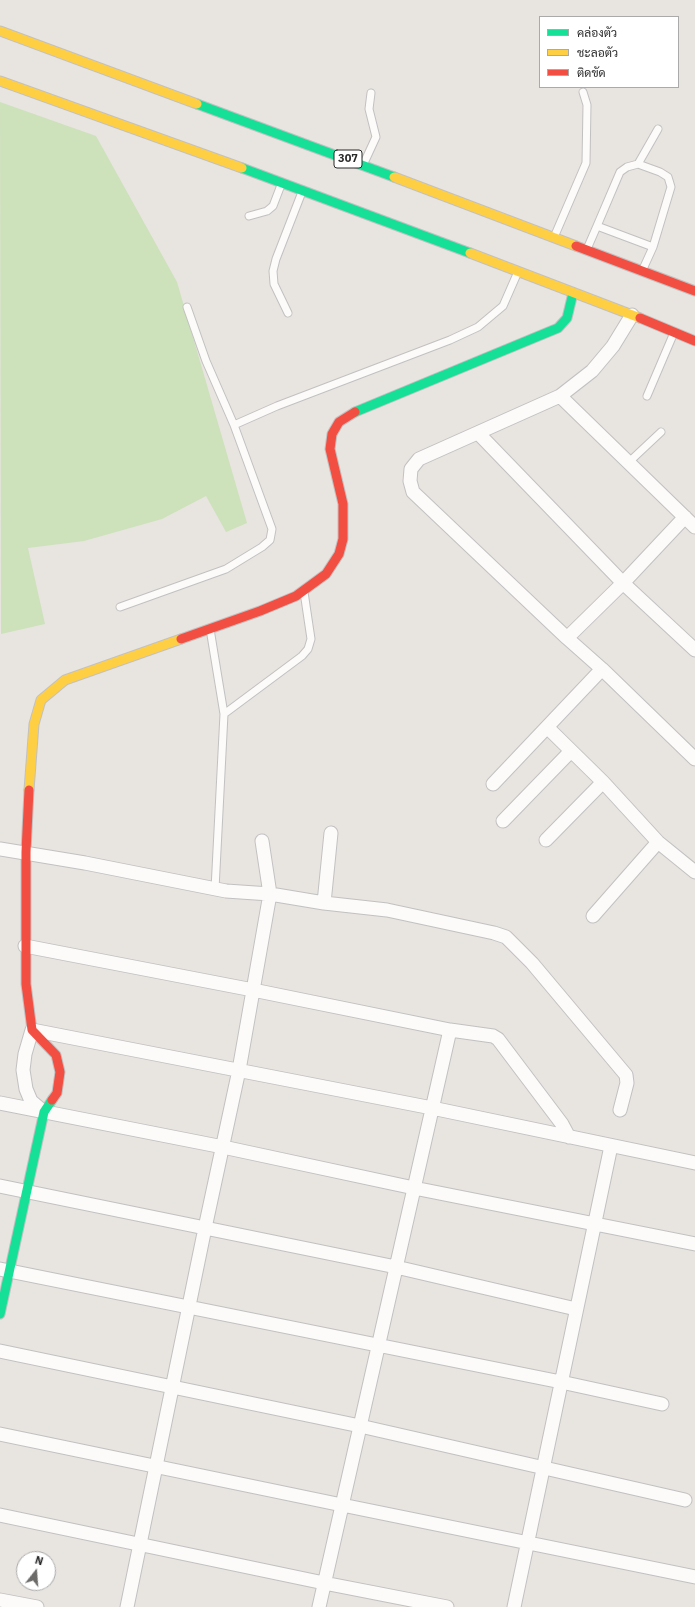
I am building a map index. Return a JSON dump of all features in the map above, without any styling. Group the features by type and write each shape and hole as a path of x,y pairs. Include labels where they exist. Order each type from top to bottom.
{"main road":[{"name":"307","path":"0,31 363,165 695,291"},
{"path":"0,81 302,190 632,315 695,341"},
{"path":"0,1314 4,1270 26,1192 44,1112 57,1093 60,1072 56,1055 32,1030 26,984 26,852 30,766 34,724 41,700 65,680 260,611 296,596 326,574 340,554 343,539 343,504 330,449 332,434 339,422 352,413 558,328 567,318 573,293"}],"street":[{"path":"632,315 613,346 592,371 560,396 419,459 411,469 410,481 413,492 567,638 602,669 695,759"},
{"path":"560,396 695,527"},
{"path":"478,433 623,583 695,650"},
{"path":"567,638 623,583 684,517"},
{"path":"493,784 602,669"},
{"path":"547,727 603,782 658,842 695,872"},
{"path":"503,821 571,751"},
{"path":"546,840 603,782"},
{"path":"324,903 331,833"},
{"path":"127,1607 239,1070 270,894 262,841"},
{"path":"593,916 658,842"},
{"path":"0,849 85,862 226,891 270,894 324,903 387,910 494,933 506,937 532,963 626,1075 628,1084 620,1110"},
{"path":"25,946 450,1030 493,1036 498,1039 562,1124 569,1137"},
{"path":"44,1112 31,1101 26,1089 23,1070 25,1054 32,1030 432,1108 695,1163"},
{"path":"319,1607 450,1030"},
{"path":"0,1103 695,1244"},
{"path":"514,1607 611,1146"},
{"path":"0,1186 396,1267 576,1309"},
{"path":"4,1270 561,1382 662,1404"},
{"path":"0,1350 360,1426 684,1500"},
{"path":"0,1434 342,1506 695,1577"},
{"path":"0,1516 447,1607"},
{"path":"0,1600 37,1607"}],"lane":[{"path":"554,237 586,163 587,104 583,92"},
{"path":"363,165 376,137 369,109 371,93"},
{"path":"638,164 658,129"},
{"path":"587,250 620,172 627,167 638,164 660,172 668,177 671,187 653,247 642,271"},
{"path":"249,216 266,211 273,206 281,183"},
{"path":"288,314 274,284 273,271 276,259 286,236 302,190"},
{"path":"596,226 653,247"},
{"path":"234,425 277,406 450,340 478,327 503,306 518,272"},
{"path":"120,607 226,569 262,547 270,540 272,529 234,425 206,361 187,307"},
{"path":"647,396 674,332"},
{"path":"629,462 661,432"},
{"path":"224,714 302,656 308,649 311,639 303,591"},
{"path":"210,629 224,714 215,889"}],"green space":[{"path":"0,102 96,136 177,282 247,523 226,532 206,496 162,519 84,541 28,548 45,624 1,634"}],"traffic: fast":[{"path":"197,104 394,177"},
{"path":"242,168 470,253"},
{"path":"355,412 558,328 567,318 573,293"},
{"path":"0,1314 44,1112 52,1100"}],"traffic: slow":[{"path":"0,31 197,104"},
{"path":"0,81 242,168"},
{"path":"394,177 576,246"},
{"path":"470,253 640,318"},
{"path":"29,790 34,724 41,700 65,680 181,639"}],"traffic: jam":[{"path":"576,246 695,291"},
{"path":"640,318 695,341"},
{"path":"181,639 260,611 296,596 326,574 339,554 343,539 343,504 330,449 332,434 339,422 355,412"},
{"path":"29,790 26,852 26,984 32,1030 56,1055 60,1072 57,1093 52,1100"}]}
